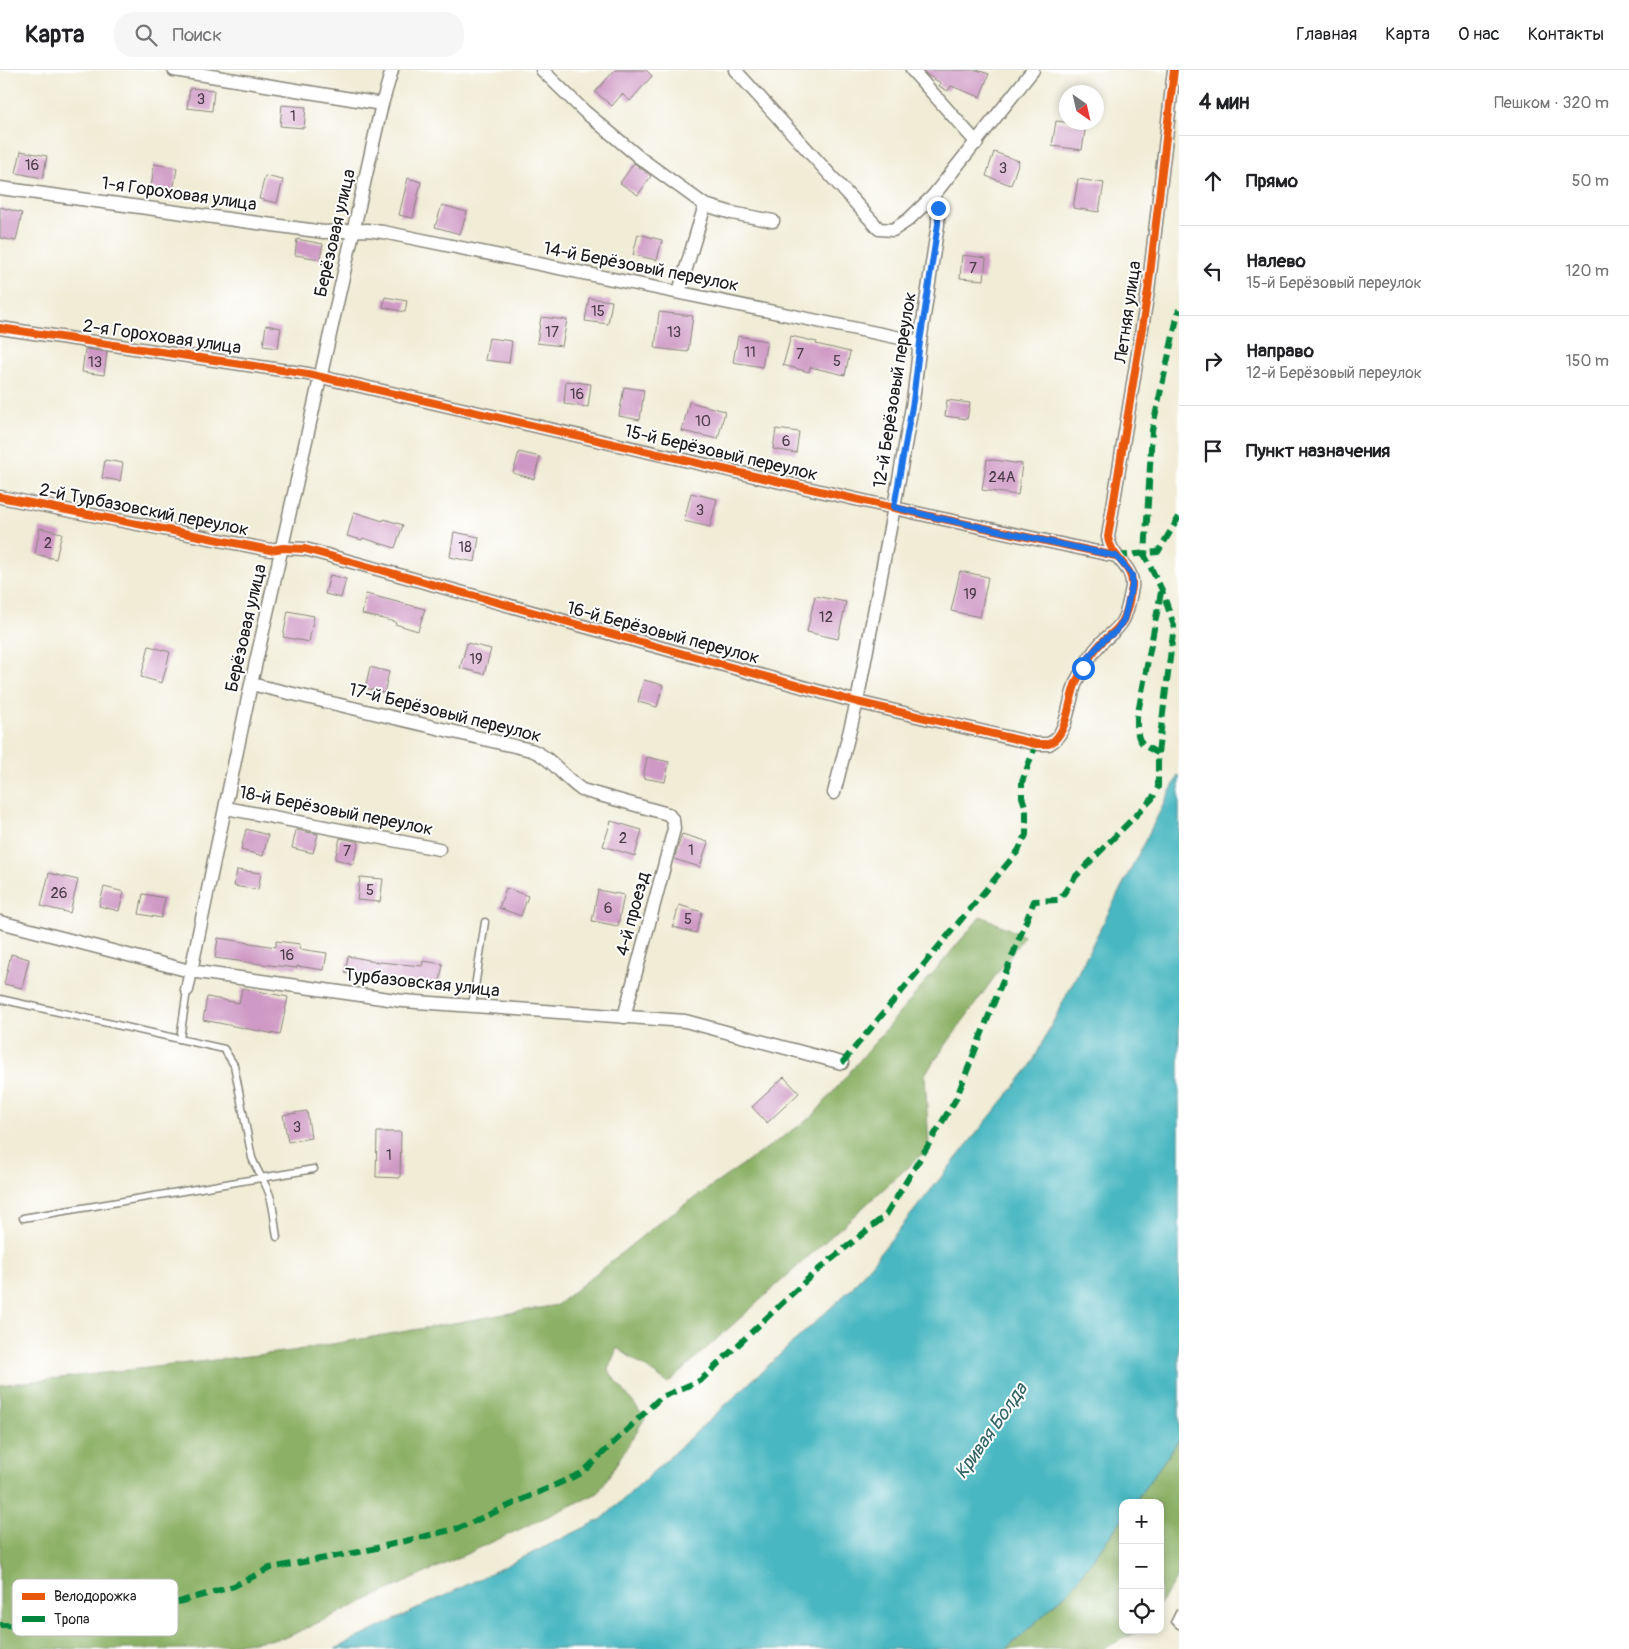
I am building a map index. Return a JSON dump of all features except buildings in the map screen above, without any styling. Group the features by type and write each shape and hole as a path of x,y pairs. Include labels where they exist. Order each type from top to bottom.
{"street":[{"path":"174,70 382,104"},
{"name":"Берёзовая улица","path":"187,990 251,684 319,377 382,104 392,70"},
{"path":"542,70 584,111 640,158 705,205 732,213 773,221"},
{"path":"735,70 879,230 893,230 908,220 933,196 977,143 1033,70"},
{"path":"912,70 977,143"},
{"name":"Летняя улица","path":"1116,556 1109,547 1108,537 1148,291 1174,70"},
{"name":"1-я Гороховая улица","path":"0,188 324,232 354,230"},
{"name":"12-й Берёзовый переулок","path":"834,794 857,702 913,401 938,224 938,208 933,196"},
{"path":"679,292 705,205"},
{"name":"14-й Берёзовый переулок","path":"354,230 383,232 920,342"},
{"name":"2-я Гороховая улица","path":"0,328 319,377"},
{"name":"15-й Берёзовый переулок","path":"319,377 934,517 1116,556"},
{"name":"2-й Турбазовский переулок","path":"0,497 270,550 282,548"},
{"name":"16-й Берёзовый переулок","path":"282,548 305,549 857,702 1036,744 1049,744 1060,736 1075,684 1083,668 1091,654 1104,640 1116,631 1124,619 1132,586 1132,575 1116,556"},
{"name":"17-й Берёзовый переулок","path":"251,684 539,753 546,757 570,782 582,790 668,814 673,820"},
{"name":"18-й Берёзовый переулок","path":"226,808 439,849"},
{"name":"4-й проезд","path":"624,1017 674,829 673,820"},
{"name":"Турбазовская улица","path":"0,922 190,971 403,1002 685,1021 842,1063"}],"lane":[{"path":"472,1008 485,922"},
{"path":"180,1039 187,990"},
{"path":"0,999 224,1049 234,1065 252,1158 260,1178 266,1185 277,1237"},
{"path":"23,1218 314,1169"},
{"path":"1179,1614 1174,1620 1179,1625"}],"green space":[{"path":"981,916 1024,936 925,1074 929,1148 668,1383 617,1348 608,1370 645,1418 598,1493 285,1638 196,1649 0,1649 0,1385 292,1351 557,1305 661,1221 812,1117"},
{"path":"1179,1440 1179,1575 1164,1598 1164,1499 1137,1499"},
{"path":"1119,1523 1119,1634 1132,1634 1103,1649 1007,1649 1070,1590"}],"water":[{"name":"Кривая Болда","path":"1179,774 1179,1440 1137,1499 1119,1499 1119,1523 1070,1590 1007,1649 335,1649 602,1519 851,1289 1030,1067"}],"marked path":[{"path":"178,1602 234,1586 270,1568 364,1551 459,1528 582,1473 660,1398 701,1380 813,1274 886,1215 956,1099 1034,901 1059,900 1076,876 1152,799 1158,787 1158,753 1174,626 1162,590 1145,556 1152,430 1179,309"},
{"path":"1116,556 1158,552 1179,517"},
{"path":"1158,753 1146,747 1138,737 1137,718 1161,592"},
{"path":"842,1063 1018,851 1026,835 1026,809 1022,797 1022,782 1036,744"},
{"path":"0,1625 12,1625"}],"cycle path":[{"path":"0,497 270,550 283,548 305,549 857,702 1036,744 1049,744 1061,732 1074,688 1085,665 1098,646 1123,620 1128,608 1132,587 1130,573 1113,551 1108,537 1148,291 1174,70"},
{"path":"0,328 308,374 934,517 1116,556"}],"route":[{"path":"938,208 938,224 913,401 894,507 1116,556 1132,575 1132,586 1124,619 1116,631 1104,640 1091,654 1083,668"}]}
